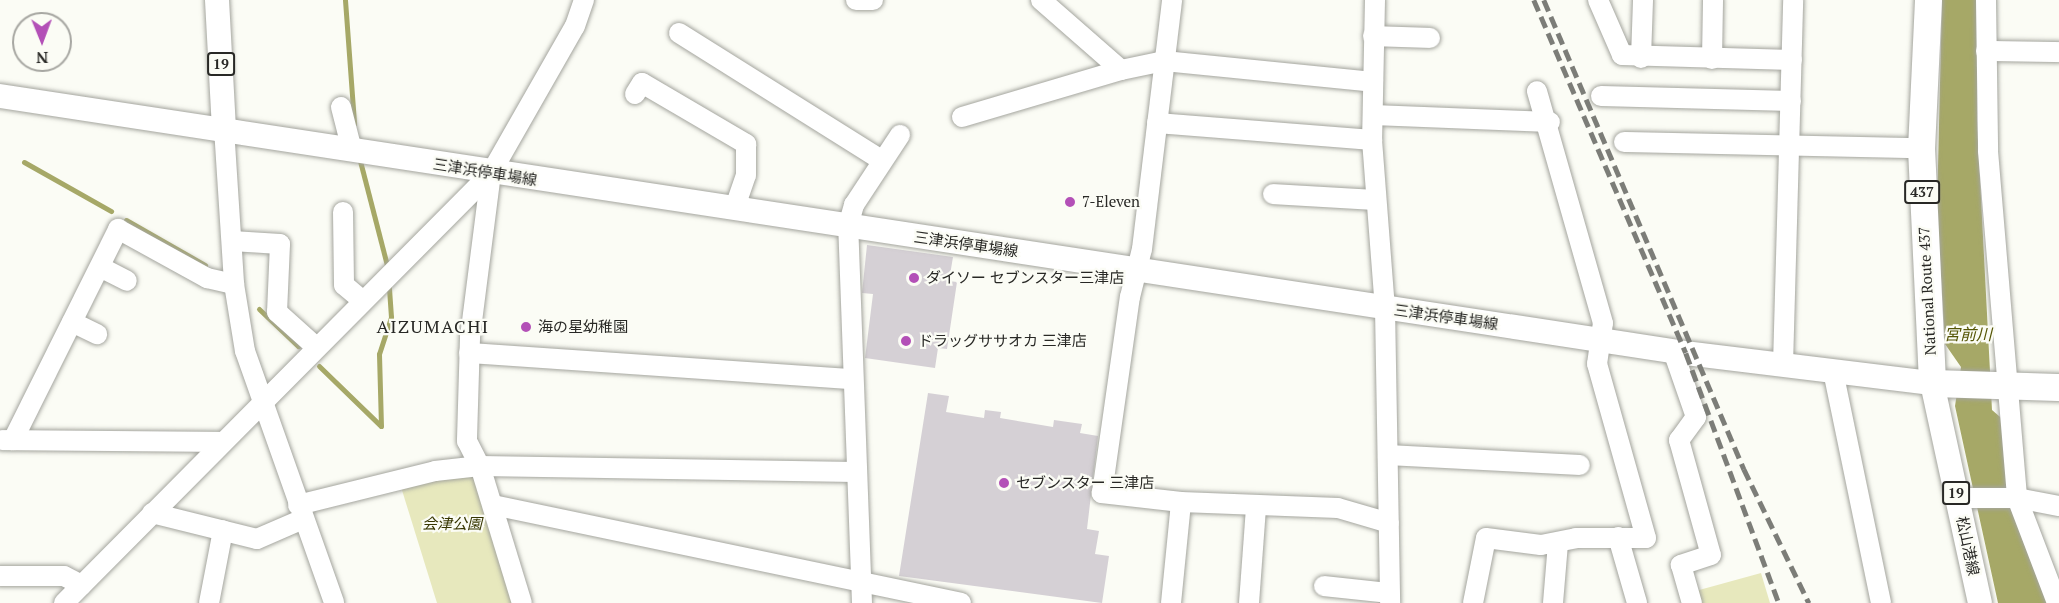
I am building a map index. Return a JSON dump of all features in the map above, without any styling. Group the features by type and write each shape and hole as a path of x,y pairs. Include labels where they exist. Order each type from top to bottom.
{"highway":[{"name":"National Route 437","path":"1928,0 1922,148 1939,383"},
{"path":"1939,383 2059,387"}],"main road":[{"name":"19","path":"217,0 224,128"},
{"name":"三津浜停車場線","path":"0,96 224,128 491,173 1136,268 1673,351 1939,383"},
{"name":"松山港線","path":"1939,383 1966,497 1980,603"}],"street":[{"path":"64,603 221,442 263,408 316,347 491,173 575,26 584,0"},
{"path":"856,0 873,0"},
{"path":"1041,0 1121,70"},
{"path":"1172,0 1157,123 1102,493 1180,502 1256,507 1338,508 1389,523"},
{"path":"1324,586 1390,598 1385,308 1374,200 1372,140 1375,0"},
{"path":"1598,0 1622,55 1641,58 1792,60"},
{"path":"1641,58 1643,0"},
{"path":"1712,59 1713,0"},
{"path":"1783,365 1793,0"},
{"path":"1986,0 1988,151 2008,386 2013,498 2057,603"},
{"path":"679,33 880,159"},
{"path":"1373,36 1430,38"},
{"path":"1986,51 2059,52"},
{"path":"962,117 1121,70 1164,61 1373,82"},
{"path":"635,94 642,83 746,144 746,175 734,209"},
{"path":"1473,603 1486,538 1558,543 1618,537 1646,538 1597,364 1603,323 1550,122 1537,91"},
{"path":"1601,96 1791,101"},
{"path":"341,107 358,151"},
{"path":"1373,115 1550,122"},
{"path":"1157,123 1372,140"},
{"path":"224,128 234,284 245,351 263,408 334,603"},
{"path":"862,595 850,379 848,226 851,210 880,159 900,135"},
{"path":"1624,142 1922,148"},
{"path":"491,173 469,353 467,441 480,466 522,603"},
{"path":"1273,194 1374,200"},
{"path":"343,212 344,285 363,301"},
{"path":"221,442 7,440 72,322 118,229 207,278 234,284"},
{"path":"232,240 280,244 277,312 316,347"},
{"path":"100,267 127,281"},
{"path":"72,322 97,334"},
{"path":"1673,351 1696,417 1679,440 1712,555 1681,565 1692,603"},
{"path":"469,353 850,379"},
{"path":"1833,371 1881,603"},
{"path":"1388,455 1580,465"},
{"path":"152,513 257,539 301,512 435,471 480,466 855,472"},
{"path":"1966,497 2013,498 2059,506"},
{"path":"1178,603 1171,603 1180,502"},
{"path":"493,505 862,595 961,603"},
{"path":"1249,603 1256,507"},
{"path":"209,603 223,530"},
{"path":"1618,537 1637,603"},
{"path":"1553,603 1558,543"},
{"path":"0,576 64,576 82,585"}],"green space":[{"name":"会津公園","path":"477,471 514,603 437,603 401,487"},
{"path":"1761,573 1770,603 1695,603 1692,592"}],"water":[{"name":"宮前川","path":"1942,0 1978,0 1977,121 1992,410 2006,422 2047,603 1998,603 1955,406 1961,367 1945,344 1937,208"}],"building":[{"path":"867,245 953,257 949,281 957,282 947,349 938,348 935,368 865,358 873,294 862,293"},
{"name":"セブンスター 三津店","path":"928,393 949,396 946,412 984,418 985,410 1001,412 1000,418 1053,427 1054,420 1082,424 1080,433 1098,436 1087,529 1099,531 1095,554 1109,556 1102,603 899,576"}],"waterway":[{"path":"345,0 354,124"},
{"path":"359,157 388,269"},
{"path":"24,162 111,211"},
{"path":"126,220 205,265"},
{"path":"381,426 379,354 391,317 389,285"},
{"path":"259,309 298,346"},
{"path":"319,366 381,426"}],"railway":[{"path":"1534,0 1686,353 1779,603"},
{"path":"1544,0 1744,469 1809,603"}],"place":[{"name":"7-Eleven","path":"1070,202"},
{"name":"ダイソー セブンスター三津店","path":"914,278"},
{"name":"海の星幼稚園","path":"526,327"},
{"name":"ドラッグササオカ 三津店","path":"906,341"},
{"name":"セブンスター 三津店","path":"1004,483"}],"district":[{"name":"AIZUMACHI","path":"433,326"}]}
